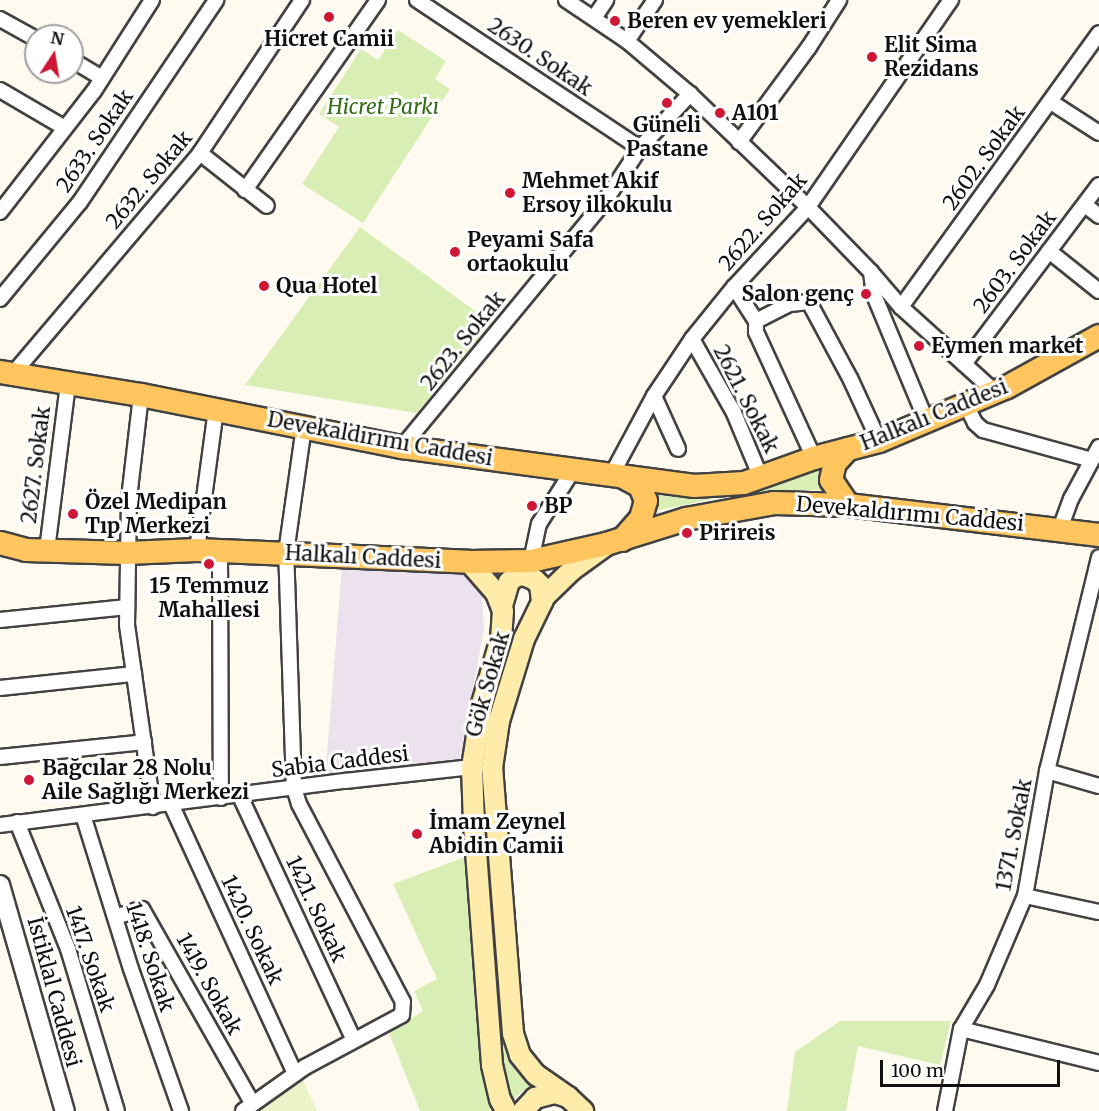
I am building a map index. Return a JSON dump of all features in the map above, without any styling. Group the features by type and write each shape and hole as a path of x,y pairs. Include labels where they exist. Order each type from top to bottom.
{"main road":[{"name":"Halkalı Caddesi","path":"761,478 814,458 879,441 966,405 1099,336"},
{"name":"Devekaldırımı Caddesi","path":"6,373 141,395 402,447 694,486 744,483 761,478"},
{"path":"848,449 835,464 831,480 848,505"},
{"path":"614,542 641,518 646,501 640,486 615,475"},
{"name":"Devekaldırımı Caddesi","path":"720,511 774,502 848,505 1099,535"},
{"name":"Halkalı Caddesi","path":"0,543 26,550 127,552 197,550 469,562 531,561 614,542 720,511"},
{"name":"Gök Sokak","path":"579,1107 536,1075 520,1055 513,1033 502,919 492,768 498,721 524,639 545,596 572,570 614,542"},
{"name":"Gök Sokak","path":"469,562 489,583 502,606 501,638 482,704 472,767 492,1065 500,1099 506,1111"},
{"path":"502,606 509,582 516,576 524,575 540,585 542,602"},
{"path":"482,921 502,919"},
{"path":"524,1111 535,1098 555,1093 579,1107"}],"street":[{"path":"0,212 102,78 152,0"},
{"name":"2633. Sokak","path":"0,299 80,202 216,0"},
{"name":"2632. Sokak","path":"6,373 200,153 302,0"},
{"path":"245,190 378,0"},
{"name":"2630. Sokak","path":"417,0 640,148"},
{"path":"566,0 627,41 690,94 808,207 871,272 901,307 994,392"},
{"path":"594,18 606,0"},
{"path":"627,41 655,0"},
{"path":"739,142 809,47 839,0"},
{"name":"2622. Sokak","path":"615,475 654,396 692,339 734,287 808,207 951,0"},
{"path":"0,19 24,32"},
{"name":"2602. Sokak","path":"901,307 1099,33"},
{"path":"84,67 102,78"},
{"path":"0,90 65,128"},
{"name":"2623. Sokak","path":"402,447 605,201 640,148 690,94"},
{"path":"1051,102 1099,133"},
{"path":"200,153 267,206"},
{"name":"2603. Sokak","path":"964,364 1099,185"},
{"path":"1085,204 1099,216"},
{"path":"1049,251 1099,291"},
{"path":"871,272 874,295 926,420"},
{"path":"734,287 756,321 756,333 814,458"},
{"path":"756,321 790,304 809,302 850,378 879,441"},
{"name":"2621. Sokak","path":"692,339 734,413 761,478"},
{"name":"2627. Sokak","path":"47,550 68,384"},
{"path":"141,395 129,499 127,607 153,807"},
{"path":"654,396 678,449"},
{"path":"966,405 983,430 1092,460"},
{"path":"197,550 216,410"},
{"path":"248,1108 295,1074 402,1015 403,1002 299,804 294,788 286,553 304,426"},
{"path":"1060,529 1071,499 1099,447"},
{"path":"531,561 539,524 573,470"},
{"path":"220,551 221,798"},
{"name":"1371. Sokak","path":"945,1111 961,1029 987,985 1025,896 1047,771 1099,557"},
{"path":"0,620 127,607"},
{"path":"0,688 134,674"},
{"path":"0,757 144,742"},
{"name":"Sabia Caddesi","path":"0,825 472,767"},
{"path":"1047,771 1099,786"},
{"name":"1421. Sokak","path":"240,796 354,1040"},
{"name":"1420. Sokak","path":"171,804 295,1074"},
{"name":"1418. Sokak","path":"83,815 181,1111"},
{"name":"1417. Sokak","path":"17,822 68,949 117,1111"},
{"name":"İstiklal Caddesi","path":"0,885 64,1111"},
{"path":"1025,896 1099,912"},
{"name":"1419. Sokak","path":"115,917 142,909 248,1108"},
{"path":"961,1029 1099,1063"}],"shaded area":[{"path":"342,566 465,575 482,596 484,629 457,775 339,788 326,767"}],"green space":[{"name":"Hicret Parkı","path":"398,30 446,61 435,79 450,89 363,223 302,184 339,127 319,114 361,49 378,60"},
{"path":"360,227 493,324 416,413 245,385"},
{"path":"824,464 831,490 774,490 712,499 655,511 657,499 655,490"},
{"path":"465,857 490,1098 495,1111 420,1111 389,1033 423,1011 414,991 437,979 393,884"},
{"path":"500,1021 511,1053 534,1082 512,1100 500,1050"},
{"path":"840,1021 951,1021 940,1065 858,1046 846,1111 787,1111 795,1052"},
{"path":"303,1080 317,1111 258,1111"}],"place":[{"name":"Hicret Camii","path":"329,17"},
{"name":"Beren ev yemekleri","path":"615,21"},
{"name":"Elit Sima Rezidans","path":"872,57"},
{"name":"Güneli Pastane","path":"667,103"},
{"name":"A101","path":"720,113"},
{"name":"Mehmet Akif Ersoy ilkokulu","path":"510,193"},
{"name":"Peyami Safa ortaokulu","path":"455,252"},
{"name":"Qua Hotel","path":"264,286"},
{"name":"Salon genç","path":"866,294"},
{"name":"Eymen market","path":"919,346"},
{"name":"BP","path":"532,506"},
{"name":"Özel Medipan Tıp Merkezi","path":"73,514"},
{"name":"Pirireis","path":"687,533"},
{"name":"15 Temmuz Mahallesi","path":"209,564"},
{"name":"Bağcılar 28 Nolu Aile Sağlığı Merkezi","path":"29,780"},
{"name":"İmam Zeynel Abidin Camii","path":"417,834"}]}
